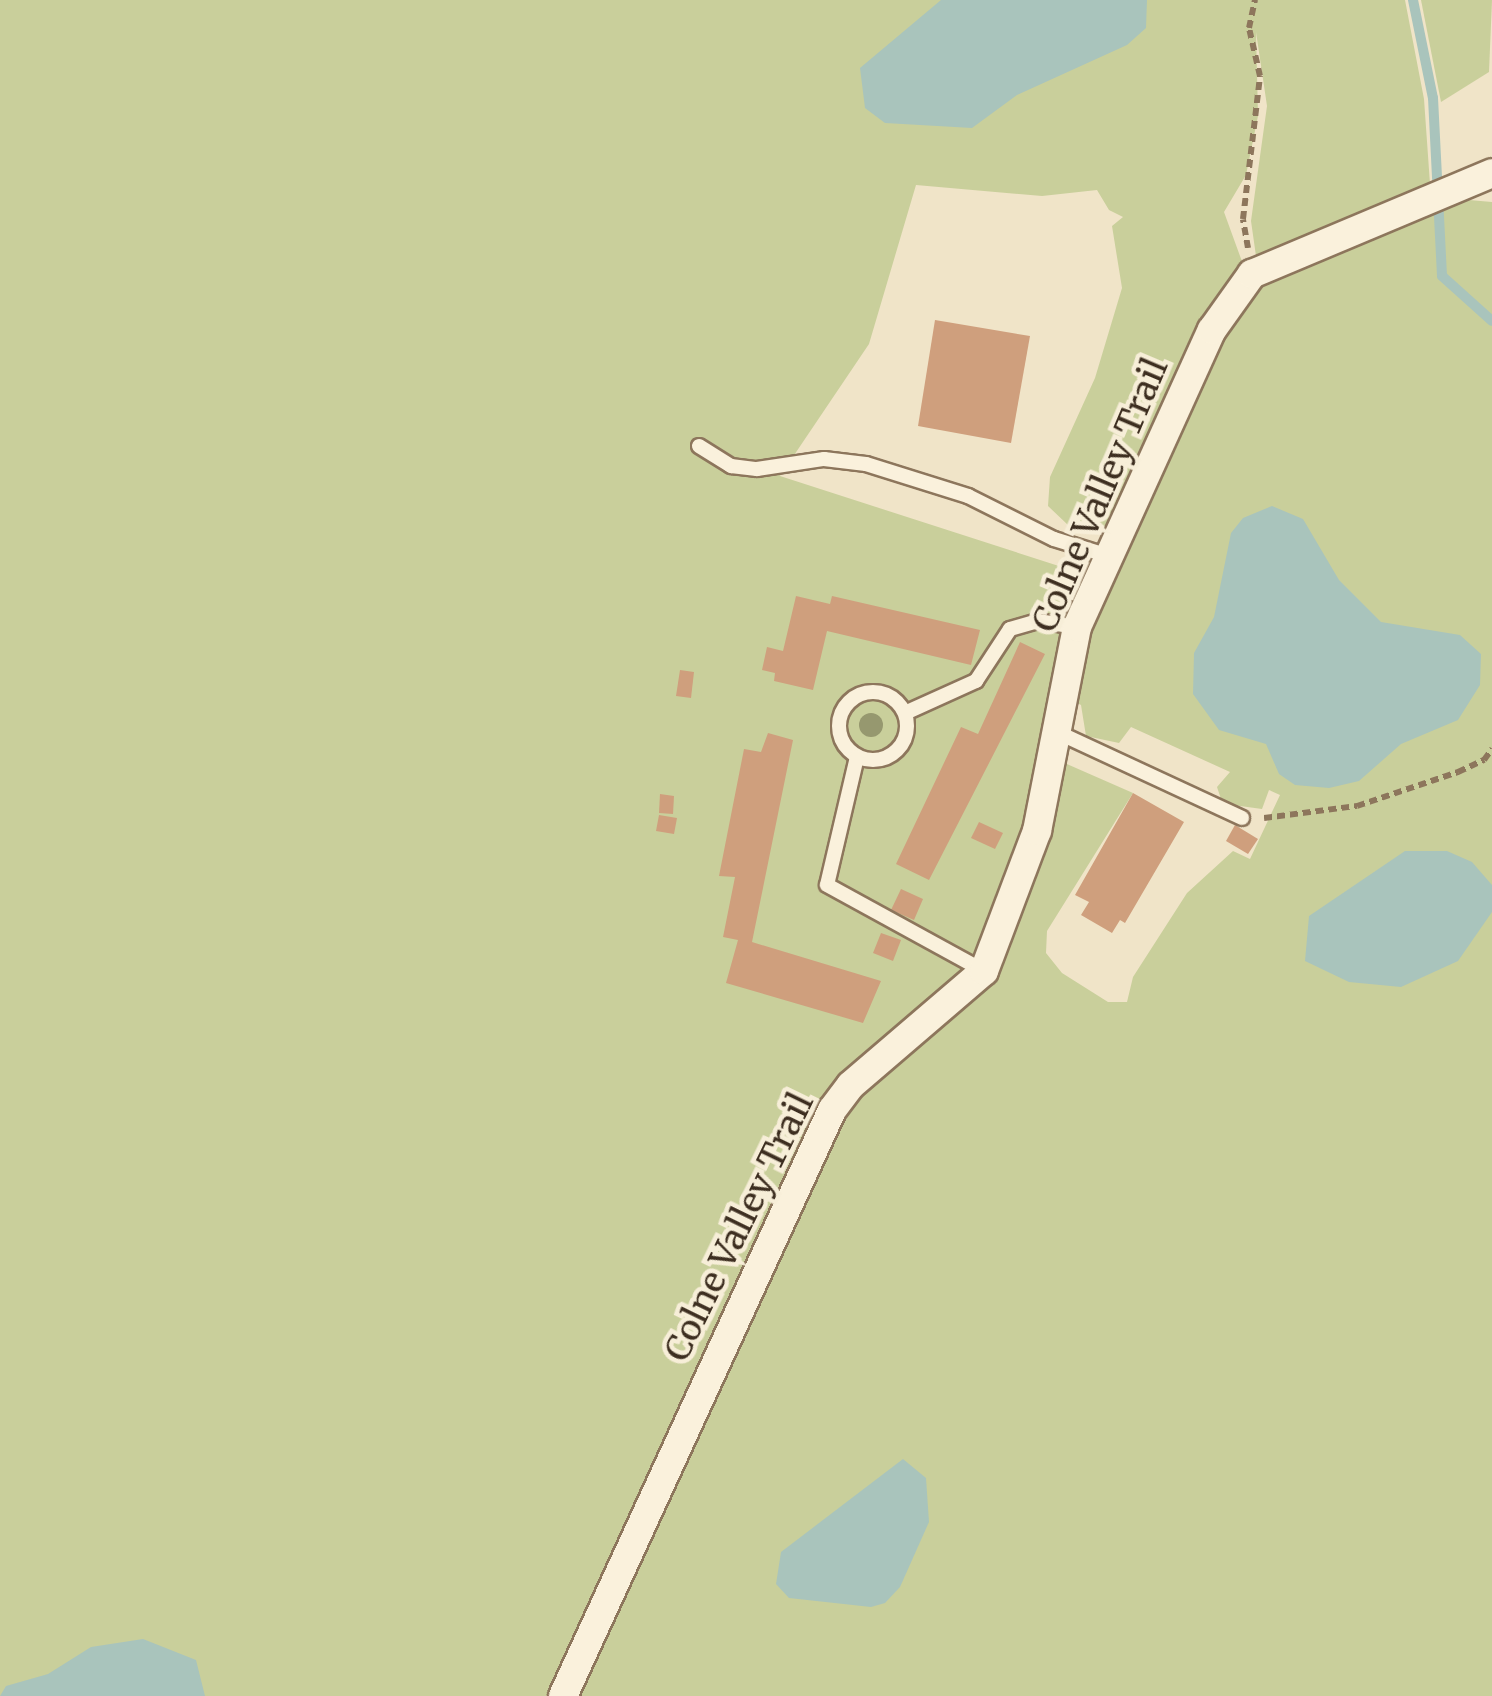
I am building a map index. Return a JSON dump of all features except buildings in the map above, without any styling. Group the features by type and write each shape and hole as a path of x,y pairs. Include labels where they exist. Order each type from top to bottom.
{"street":[{"path":"1252,274 1481,180"},
{"name":"Colne Valley Trail","path":"563,1696 832,1110 851,1085 984,971 1037,831 1078,626 1212,330 1252,274"}],"lane":[{"path":"699,446 731,466 757,469 824,459 866,464 968,496 1054,540 1109,556"},
{"path":"905,713 950,698 976,680 1010,629 1038,620 1078,626"},
{"path":"857,757 891,755 906,737 905,713 882,692 852,698 838,728 857,757 827,885 984,971"},
{"path":"1057,732 1242,818"}],"path":[{"path":"1252,274 1243,218 1258,116 1260,76 1250,28 1256,0"},
{"path":"1242,818 1357,806 1458,772 1492,749"}],"green space":[{"path":"0,0 1405,0 1424,99 1430,184 1257,263 1251,221 1267,106 1256,32 1258,116 1246,175 1224,212 1244,267 1106,527 1068,525 1048,506 1050,477 1095,378 1122,288 1112,226 1123,217 1109,210 1097,190 1042,196 916,185 869,344 780,476 1093,577 1031,826 962,988 1060,761 1133,793 1047,931 1046,953 1062,973 1108,1002 1127,1002 1133,977 1187,893 1233,851 1250,859 1280,795 1269,790 1262,809 1233,805 1221,799 1217,787 1230,772 1131,727 1119,743 1086,736 1081,705 1075,702 1090,630 1213,353 1258,279 1469,200 1492,202 1492,1696 0,1696"},
{"path":"1421,0 1492,0 1489,72 1441,102"}],"water":[{"path":"941,0 1147,0 1146,28 1127,45 1017,95 972,128 885,123 865,108 860,68"},
{"path":"1272,506 1303,519 1339,580 1381,622 1460,635 1481,654 1480,685 1458,720 1401,744 1359,781 1329,788 1295,785 1279,774 1266,744 1219,730 1193,694 1194,653 1214,617 1231,533 1243,518"},
{"path":"1405,851 1447,851 1472,862 1492,885 1492,912 1458,961 1401,987 1349,982 1305,961 1309,916"},
{"path":"903,1459 926,1478 929,1522 900,1587 885,1603 871,1607 789,1598 776,1584 781,1552"},
{"path":"143,1639 196,1660 205,1696 0,1696 6,1686 48,1674 91,1647"}],"waterway":[{"path":"1413,0 1433,98 1442,276 1492,321"}]}
